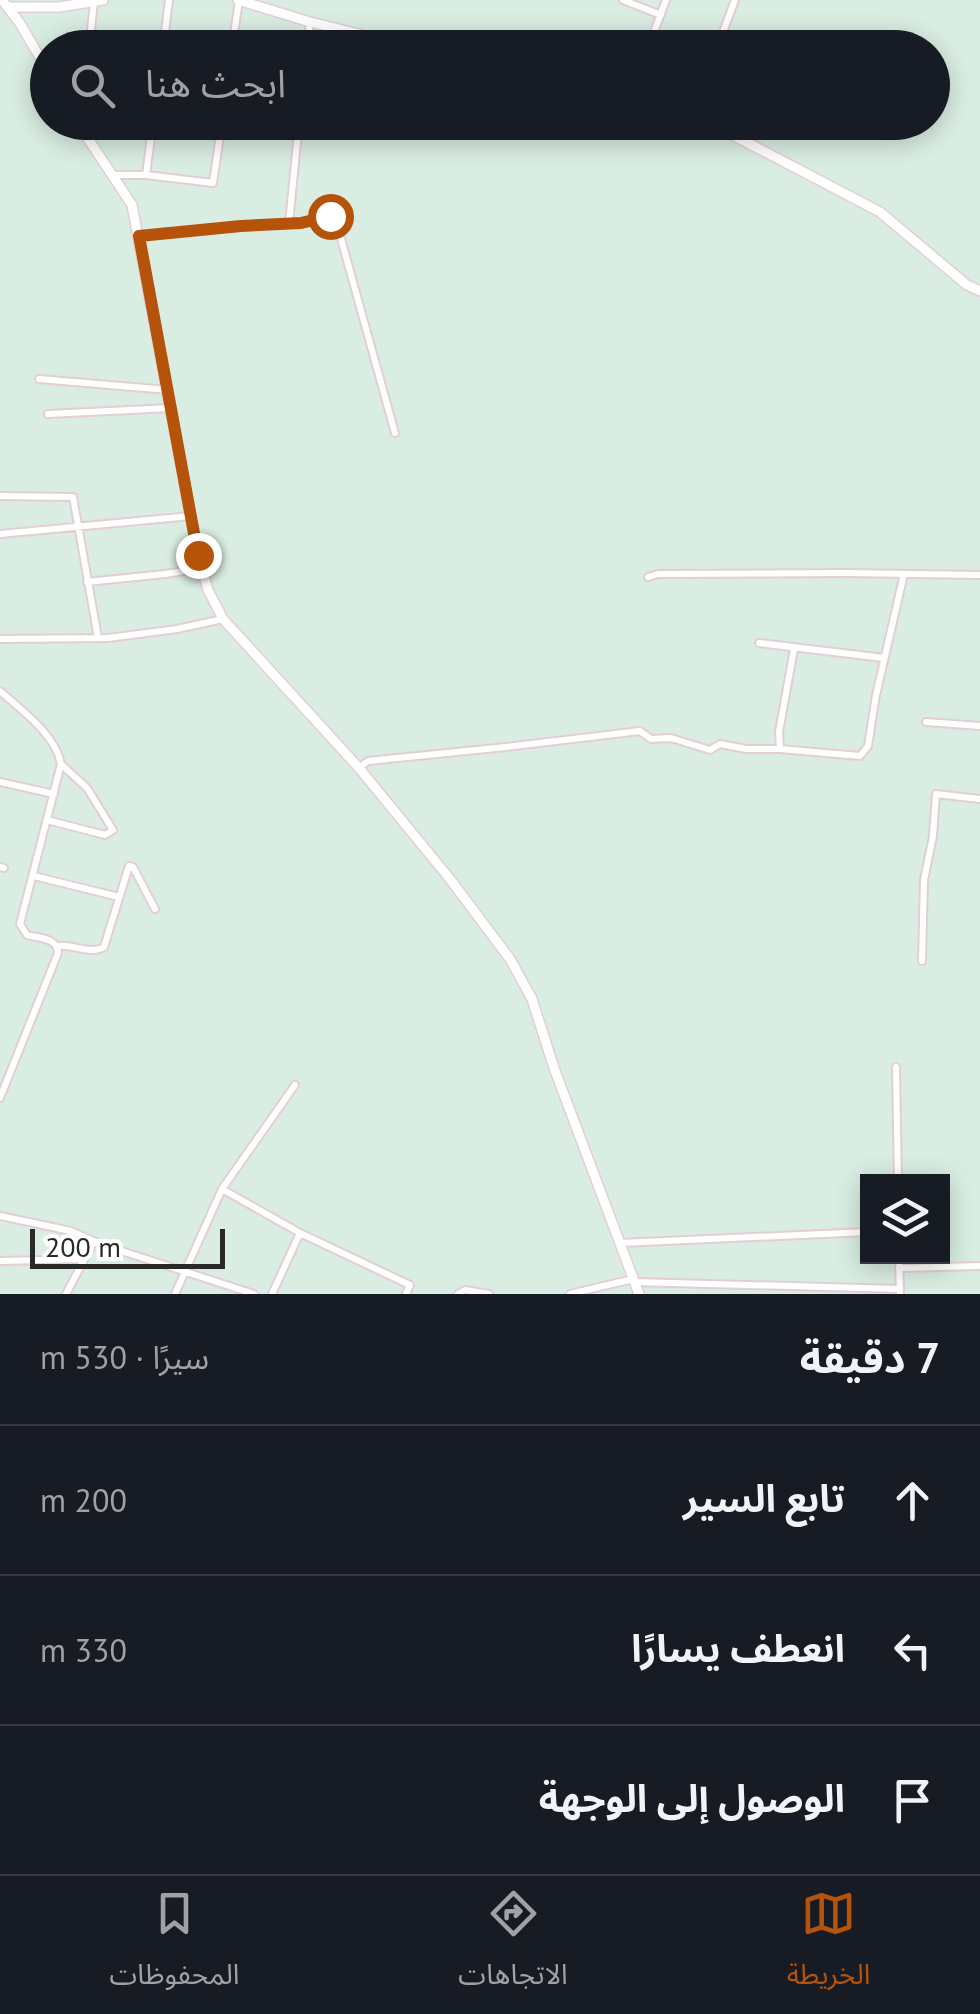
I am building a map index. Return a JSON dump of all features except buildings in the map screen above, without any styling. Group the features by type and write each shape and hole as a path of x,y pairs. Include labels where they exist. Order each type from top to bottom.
{"street":[{"path":"165,30 169,0"},
{"path":"234,30 238,0 343,30"},
{"path":"623,0 661,15"},
{"path":"655,30 666,0"},
{"path":"724,30 735,0"},
{"path":"5,4 36,8 99,1 93,30"},
{"path":"5,4 30,41"},
{"path":"309,30 310,22"},
{"path":"89,140 132,205 202,568 222,620 359,768 510,959 532,999 638,1294"},
{"path":"146,174 151,140"},
{"path":"112,174 214,183 220,140"},
{"path":"289,223 297,140"},
{"path":"742,140 880,212 980,291"},
{"path":"139,236 307,222 328,216 334,219 396,433"},
{"path":"39,379 168,390"},
{"path":"48,414 171,408"},
{"path":"0,496 72,496 98,638"},
{"path":"0,534 191,516"},
{"path":"87,582 202,568"},
{"path":"359,768 368,761 640,731 651,739 671,738 710,750 720,744 860,756 868,746 904,574"},
{"path":"648,577 980,575"},
{"path":"0,639 98,638 222,620"},
{"path":"760,643 884,658"},
{"path":"780,749 779,732 794,649"},
{"path":"0,691 44,734 59,754 61,764 20,922 22,929 27,935 58,946 95,951 104,948 127,867 131,866 154,909"},
{"path":"926,722 980,726"},
{"path":"47,820 105,836 112,830 87,788 61,764"},
{"path":"0,784 54,794"},
{"path":"922,961 924,880 936,794 980,799"},
{"path":"34,876 119,896"},
{"path":"0,1098 58,946"},
{"path":"896,1066 898,1174"},
{"path":"175,1294 222,1190 294,1085"},
{"path":"222,1190 300,1233 410,1285 406,1294"},
{"path":"0,1216 70,1231 254,1294"},
{"path":"620,1243 860,1232"},
{"path":"272,1294 300,1233"},
{"path":"66,1294 94,1241"},
{"path":"0,1260 84,1259"},
{"path":"570,1294 635,1281 900,1292 900,1264"},
{"path":"900,1268 980,1266"},
{"path":"458,1294 466,1290 489,1294"}],"route":[{"path":"198,555 139,236 301,223 330,216"}]}
